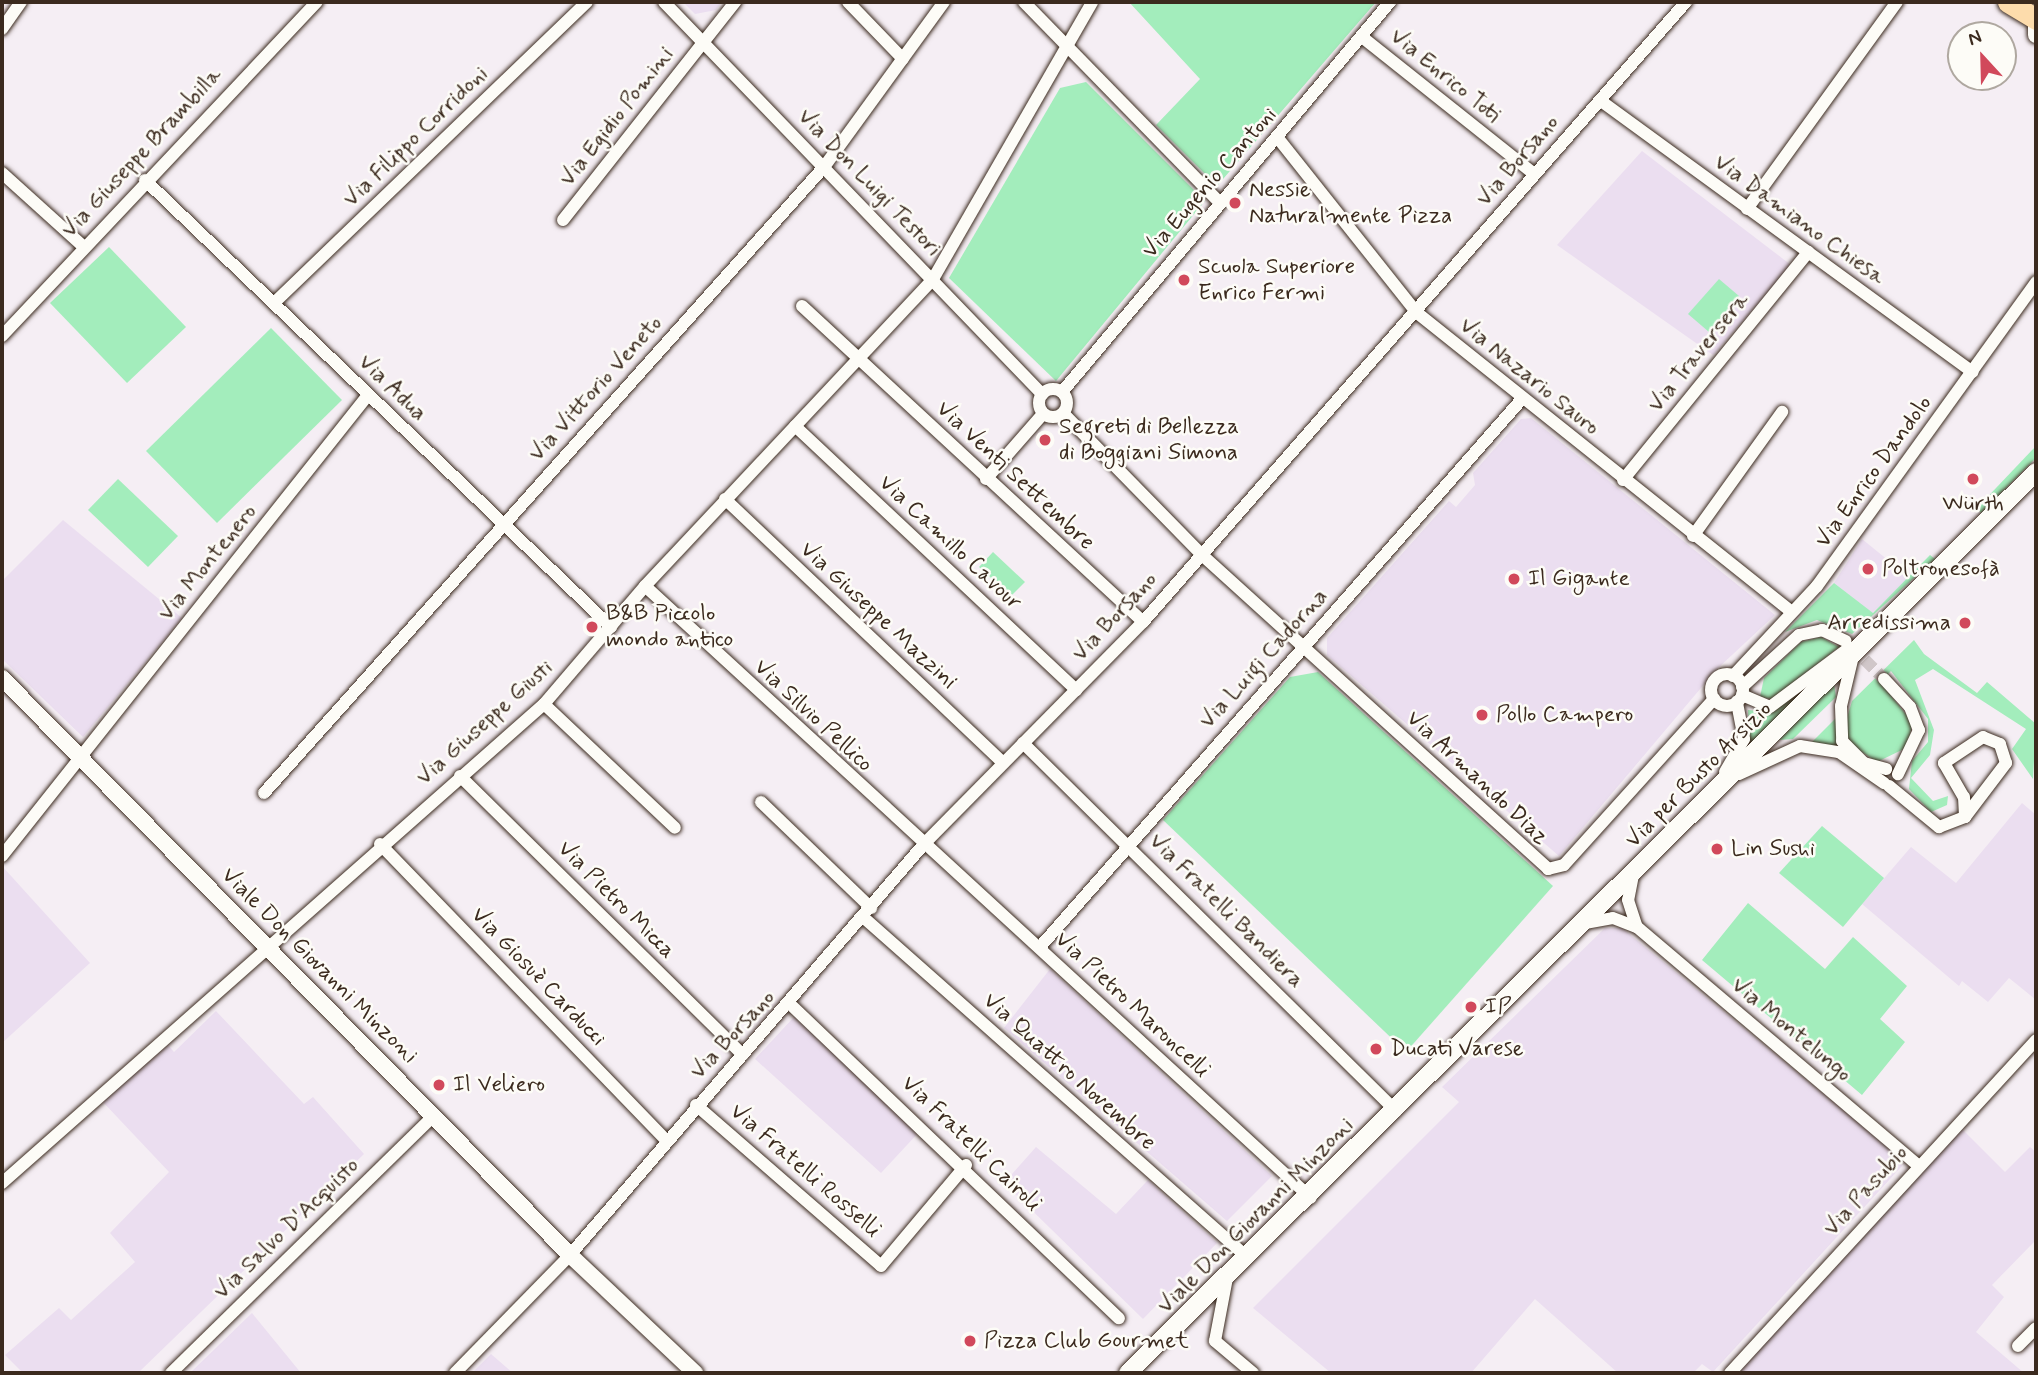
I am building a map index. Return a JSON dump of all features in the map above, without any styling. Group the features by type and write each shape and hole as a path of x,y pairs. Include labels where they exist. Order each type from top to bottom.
{"main road":[{"path":"2008,2 2036,19"},
{"name":"Via per Busto Arsizio","path":"1396,1111 1726,781 1852,660 1888,619 2036,472"},
{"name":"Viale Don Giovanni Minzoni","path":"1128,1373 1151,1356 1396,1111"},
{"name":"Viale Don Giovanni Minzoni","path":"1140,1373 1151,1356"}],"street":[{"path":"2,29 21,2"},
{"name":"Via Filippo Corridoni","path":"274,303 587,2"},
{"name":"Via Don Luigi Testori","path":"664,2 1042,394"},
{"name":"Via Egidio Pomini","path":"563,220 735,2"},
{"path":"848,2 904,59"},
{"name":"Via Vittorio Veneto","path":"264,793 824,167 944,2"},
{"path":"1024,2 1219,202"},
{"name":"Via Giuseppe Giusti","path":"2,1183 380,844 544,704 645,586 859,361 933,279 1092,2"},
{"name":"Via Eugenio Cantoni","path":"1062,392 1219,202 1390,2"},
{"name":"Via Borsano","path":"455,1373 570,1255 665,1139 790,1004 923,844 1143,622 1686,2"},
{"path":"1746,209 1897,2"},
{"name":"Via Giuseppe Brambilla","path":"2,336 311,3"},
{"path":"2036,26 2036,35"},
{"name":"Via Enrico Toti","path":"1362,37 1534,174"},
{"name":"Via Damiano Chiesa","path":"1601,101 1973,372"},
{"name":"Via Nazario Sauro","path":"1277,137 1416,312 1521,400 1791,611"},
{"path":"2,173 84,247"},
{"name":"Via Adua","path":"145,180 611,627"},
{"name":"Via Traversera","path":"1623,480 1808,252"},
{"name":"Via Enrico Dandolo","path":"1714,699 1716,679 1733,676 1817,586 2036,282"},
{"path":"802,306 859,361"},
{"name":"Via Venti Settembre","path":"859,361 1143,622"},
{"path":"986,479 1043,414 1042,394 1062,392 1063,413 1201,554"},
{"name":"Via Montenero","path":"2,856 368,395"},
{"name":"Via Luigi Cadorna","path":"1040,947 1128,843 1521,400"},
{"path":"1693,536 1782,412"},
{"path":"1043,414 1063,413"},
{"name":"Via Camillo Cavour","path":"795,426 1076,690"},
{"name":"Via Giuseppe Mazzini","path":"725,499 1003,763"},
{"name":"Via Armando Diaz","path":"1201,554 1548,869 1574,855 1714,699"},
{"name":"Via Silvio Pellico","path":"645,586 923,844"},
{"path":"1740,695 1770,708 1888,619"},
{"path":"1714,699 1722,705 1740,695 1799,635 1822,630 1846,641"},
{"path":"1852,660 1841,706 1842,741 1864,763 1891,777 1914,808 1939,827 1965,817 2006,763 2000,744 1983,737 1944,763 1964,797 1965,817"},
{"path":"1689,820 1737,755 1745,721 1733,676"},
{"name":"Viale Don Giovanni Minzoni","path":"2,678 570,1255 695,1373"},
{"path":"1884,679 1917,717 1916,746 1891,777"},
{"path":"544,704 675,828"},
{"name":"Via Fratelli Bandiera","path":"1023,743 1128,843 1396,1111"},
{"path":"1726,781 1800,746 1839,752 1891,777"},
{"name":"Via Pietro Micca","path":"460,776 743,1055"},
{"name":"Via Quattro Novembre","path":"761,802 867,913 1248,1258"},
{"name":"Via Giosuè Carducci","path":"380,844 665,1139"},
{"name":"Via Pietro Maroncelli","path":"923,844 1040,947 1311,1198"},
{"path":"1633,875 1628,900 1637,927"},
{"name":"Via Montelungo","path":"1585,923 1613,918 1637,927 1918,1165"},
{"name":"Via Fratelli Cairoli","path":"790,1004 966,1166 1119,1318"},
{"name":"Via Pasubio","path":"1730,1373 1918,1165 2036,1040"},
{"name":"Via Fratelli Rosselli","path":"696,1105 881,1266 966,1166"},
{"name":"Via Salvo D'Acquisto","path":"171,1373 433,1116"},
{"path":"1227,1278 1215,1341 1253,1373"},
{"path":"2018,1346 2036,1328"}],"shaded area":[{"path":"683,2 722,2 716,10 695,14"},
{"path":"1642,151 1791,265 1713,355 1557,245"},
{"path":"1531,418 1775,615 1717,669 1559,856 1327,655 1327,638 1449,501 1456,507 1475,485 1473,473 1521,419"},
{"path":"63,520 182,618 83,737 2,659 2,581"},
{"path":"1862,539 1910,578 1872,613 1834,583"},
{"path":"2022,803 2036,815 2036,1000 2009,978 1988,1002 1962,981 1959,986 1862,904 1911,847 1956,883"},
{"path":"2,866 90,963 2,1043"},
{"path":"1605,928 1622,928 1899,1156 1902,1166 1713,1372 1702,1364 1693,1373 1618,1373 1535,1299 1471,1373 1331,1373 1253,1308 1459,1102 1442,1087"},
{"path":"1050,969 1272,1176 1227,1221 1004,1028"},
{"path":"216,1011 304,1104 313,1097 364,1154 138,1373 23,1373 5,1355 59,1308 71,1320 135,1262 110,1233 169,1172 102,1101 168,1045 174,1052"},
{"path":"794,1017 920,1131 881,1173 755,1059"},
{"path":"1959,1126 2005,1172 2030,1147 2036,1152 2036,1240 1992,1285 2004,1297 1976,1332 2024,1373 1737,1373"},
{"path":"1036,1147 1116,1214 1148,1180 1217,1243 1143,1319 1004,1183"},
{"path":"252,1313 301,1373 190,1373"},
{"path":"491,1354 513,1373 472,1373"}],"green space":[{"path":"1129,2 1376,2 1217,186 1156,125 1200,79"},
{"path":"1086,82 1205,201 1056,381 949,278 1060,88"},
{"path":"109,247 186,327 127,383 50,303"},
{"path":"1719,279 1739,296 1709,332 1688,314"},
{"path":"271,328 342,400 217,523 146,451"},
{"path":"2036,446 2036,458 1981,513 1977,508"},
{"path":"118,479 178,536 148,567 88,510"},
{"path":"993,552 1025,582 1011,596 979,567"},
{"path":"1930,555 1935,559 1852,634 1817,620 1785,632 1834,583 1873,613"},
{"path":"1821,637 1839,647 1772,699 1760,697 1764,678 1801,642"},
{"path":"1914,640 1924,654 1977,693 1987,682 2036,724 2033,779 2012,749 2026,729 1933,669 1915,680 1934,730 1930,755 1911,778 1933,801 1948,796 1947,805 1931,812 1909,789 1912,761 1928,742 1928,719 1891,671 1880,682 1912,722 1908,747 1877,762 1850,744 1844,728 1852,701"},
{"path":"1318,672 1553,886 1406,1052 1163,820 1290,677"},
{"path":"1834,684 1836,697 1793,739 1779,740"},
{"path":"1809,686 1750,745 1748,710 1770,712"},
{"path":"1836,718 1841,749 1811,743"},
{"path":"1822,826 1884,878 1843,927 1779,873"},
{"path":"1748,903 1825,969 1853,937 1907,986 1880,1019 1905,1042 1862,1095 1702,960"}],"tunnel":[{"path":"1852,647 1884,679"}],"place":[{"name":"Nessie Naturalmente Pizza","path":"1235,203"},
{"name":"Scuola Superiore Enrico Fermi","path":"1184,280"},
{"name":"Segreti di Bellezza di Boggiani Simona","path":"1045,440"},
{"name":"Würth","path":"1973,479"},
{"name":"Poltronesofà","path":"1868,569"},
{"name":"Il Gigante","path":"1514,579"},
{"name":"Arredissima","path":"1965,623"},
{"name":"B&B Piccolo mondo antico","path":"592,627"},
{"name":"Pollo Campero","path":"1482,715"},
{"name":"Lin Sushi","path":"1717,849"},
{"name":"IP","path":"1471,1007"},
{"name":"Ducati Varese","path":"1376,1049"},
{"name":"Il Veliero","path":"439,1085"},
{"name":"Pizza Club Gourmet","path":"970,1341"}]}
